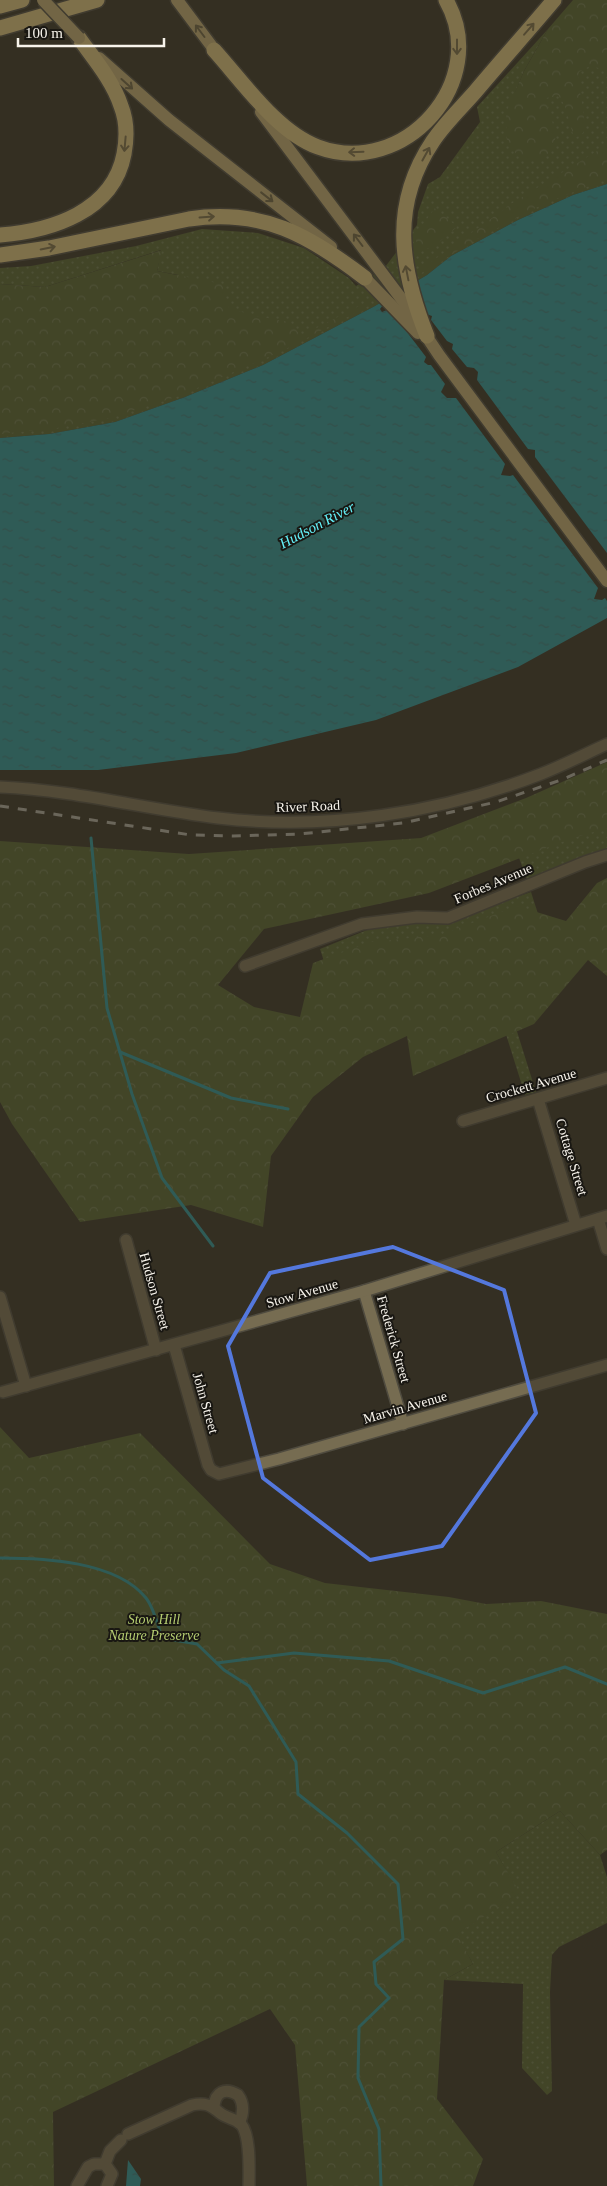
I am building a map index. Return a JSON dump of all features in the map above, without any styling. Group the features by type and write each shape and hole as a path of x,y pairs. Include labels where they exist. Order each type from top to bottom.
{"highway":[{"path":"1,6 22,0"},
{"path":"0,28 97,0"},
{"path":"214,50 276,120 296,137 309,144 331,151 357,153 384,148 408,137 424,124 439,109 450,88 458,51 454,19 446,0"},
{"path":"427,336 415,303 405,265 403,230 407,199 418,169 434,140 554,0"},
{"path":"0,35 71,7"},
{"path":"0,235 45,228 76,216 104,194 119,171 126,146 125,120 122,107 111,83 79,38"},
{"path":"0,255 49,248 188,219 224,216 244,217 276,224 306,237 334,253 365,278"}],"main road":[{"path":"43,0 117,75 163,115 334,253"},
{"path":"178,2 403,301 439,355 607,581"},
{"path":"365,278 439,355"}],"street":[{"name":"River Road","path":"0,787 76,795 219,818 278,823 334,822 437,805 467,797 542,773 607,744"},
{"name":"Forbes Avenue","path":"245,966 362,924 417,917 448,918 585,862 607,855"},
{"name":"Crockett Avenue","path":"463,1121 607,1078"},
{"name":"Cottage Street","path":"538,1098 576,1225"},
{"name":"Stow Avenue","path":"3,1392 364,1291 602,1218"},
{"path":"602,1218 607,1249"},
{"name":"Hudson Street","path":"126,1240 156,1350"},
{"name":"Frederick Street","path":"364,1291 403,1424"},
{"path":"0,1297 26,1386"},
{"name":"John Street","path":"174,1345 212,1470"},
{"name":"Marvin Avenue","path":"212,1470 219,1474 224,1474 607,1365"},
{"path":"214,2107 215,2097 219,2093 230,2091 238,2095 241,2099 243,2110 240,2123"},
{"path":"105,2164 110,2151 124,2137 192,2105 202,2103 214,2107 220,2113 240,2123 246,2134 250,2166 249,2186"},
{"path":"77,2186 88,2167 94,2164 105,2164"},
{"path":"105,2164 112,2174 107,2186"}],"highlighted area":[{"path":"393,1247 504,1290 536,1413 442,1546 370,1560 263,1478 228,1346 270,1273"}],"green space":[{"path":"573,0 607,0 607,70 590,66 579,72 579,88 584,119 583,133 575,138 565,106 558,96 546,98 556,136 552,151 540,159 522,160 507,144 506,113 524,71 548,29"},
{"path":"607,0 607,184 573,195 518,220 451,256 427,275 375,306 263,365 185,397 115,422 49,434 0,438 0,302 178,275 157,271 161,250 45,287 0,284 0,268 31,266 136,246 202,229 258,233 304,248 349,278 356,286 385,267 417,225 418,212 428,184 440,177 480,122 477,107 548,29 524,71 515,93"},
{"path":"607,145 607,179 543,204 477,239 420,274 420,270 514,202"},
{"path":"435,208 457,227 437,244 416,254 416,234"},
{"path":"162,250 157,271 222,284 229,308 255,316 290,322 301,336 367,302 370,305 284,350 179,396 110,418 57,428 0,434 0,284 45,287"},
{"path":"607,762 607,828 567,840 429,893 264,929 218,985 254,1007 300,1017 313,963 371,942 440,935 517,906 566,921 597,883 607,878 607,976 588,960 534,1024 413,1076 407,1036 363,1057 313,1097 271,1156 263,1227 191,1205 80,1222 12,1124 0,1102 0,841 189,854 421,838 526,798"},
{"path":"607,802 607,852 528,882 516,850"},
{"path":"531,892 558,976 504,990 536,1092 525,1095 493,993 346,1030 320,949 367,930 412,923 449,920"},
{"name":"Stow Hill Nature Preserve","path":"0,1427 29,1458 140,1433 270,1564 325,1583 449,1597 486,1604 541,1601 607,1614 607,1850 600,1855 560,1811 496,1852 520,1893 457,1934 473,1964 444,1980 437,2099 483,2159 473,2186 307,2186 295,2045 270,2009 53,2112 54,2186 0,2186"},
{"path":"560,1811 600,1855 607,1877 607,1923 559,1947 552,1955 550,1992 552,2091 547,2095 522,2068 523,1984 444,1980 473,1964 456,1934 519,1893 496,1852"}],"water":[{"name":"Hudson River","path":"607,184 607,618 518,667 376,720 236,753 98,770 0,770 0,438 49,434 115,422 185,397 263,365 375,306 427,275 451,256 518,220 573,195"},
{"path":"128,2160 141,2179 140,2186 126,2186"}],"pier":[{"path":"405,285 426,314 432,316 431,320 447,341 453,344 452,349 467,367 474,368 478,372 477,380 528,449 535,450 535,457 607,553 607,601 605,598 602,600 594,599 598,588 513,475 501,475 505,464 456,398 447,398 441,392 445,384 431,365 424,362 426,357 400,323 387,310 382,312 380,309 383,305 379,301"}],"waterway":[{"path":"91,838 107,1008 132,1094 162,1178 213,1246"},
{"path":"120,1052 231,1098 288,1109"},
{"path":"0,1558 37,1559 78,1564 117,1576 133,1586 149,1602 162,1638 197,1644 224,1670 249,1686 296,1762 298,1794 347,1833 398,1884 403,1939 374,1962 376,1984 389,1998 359,2027 358,2078 379,2129 381,2186"},
{"path":"217,1663 294,1653 389,1661 483,1693 565,1667 607,1684"}],"railway":[{"path":"0,806 191,835 300,834 403,823 496,802 561,780 607,760"}]}
